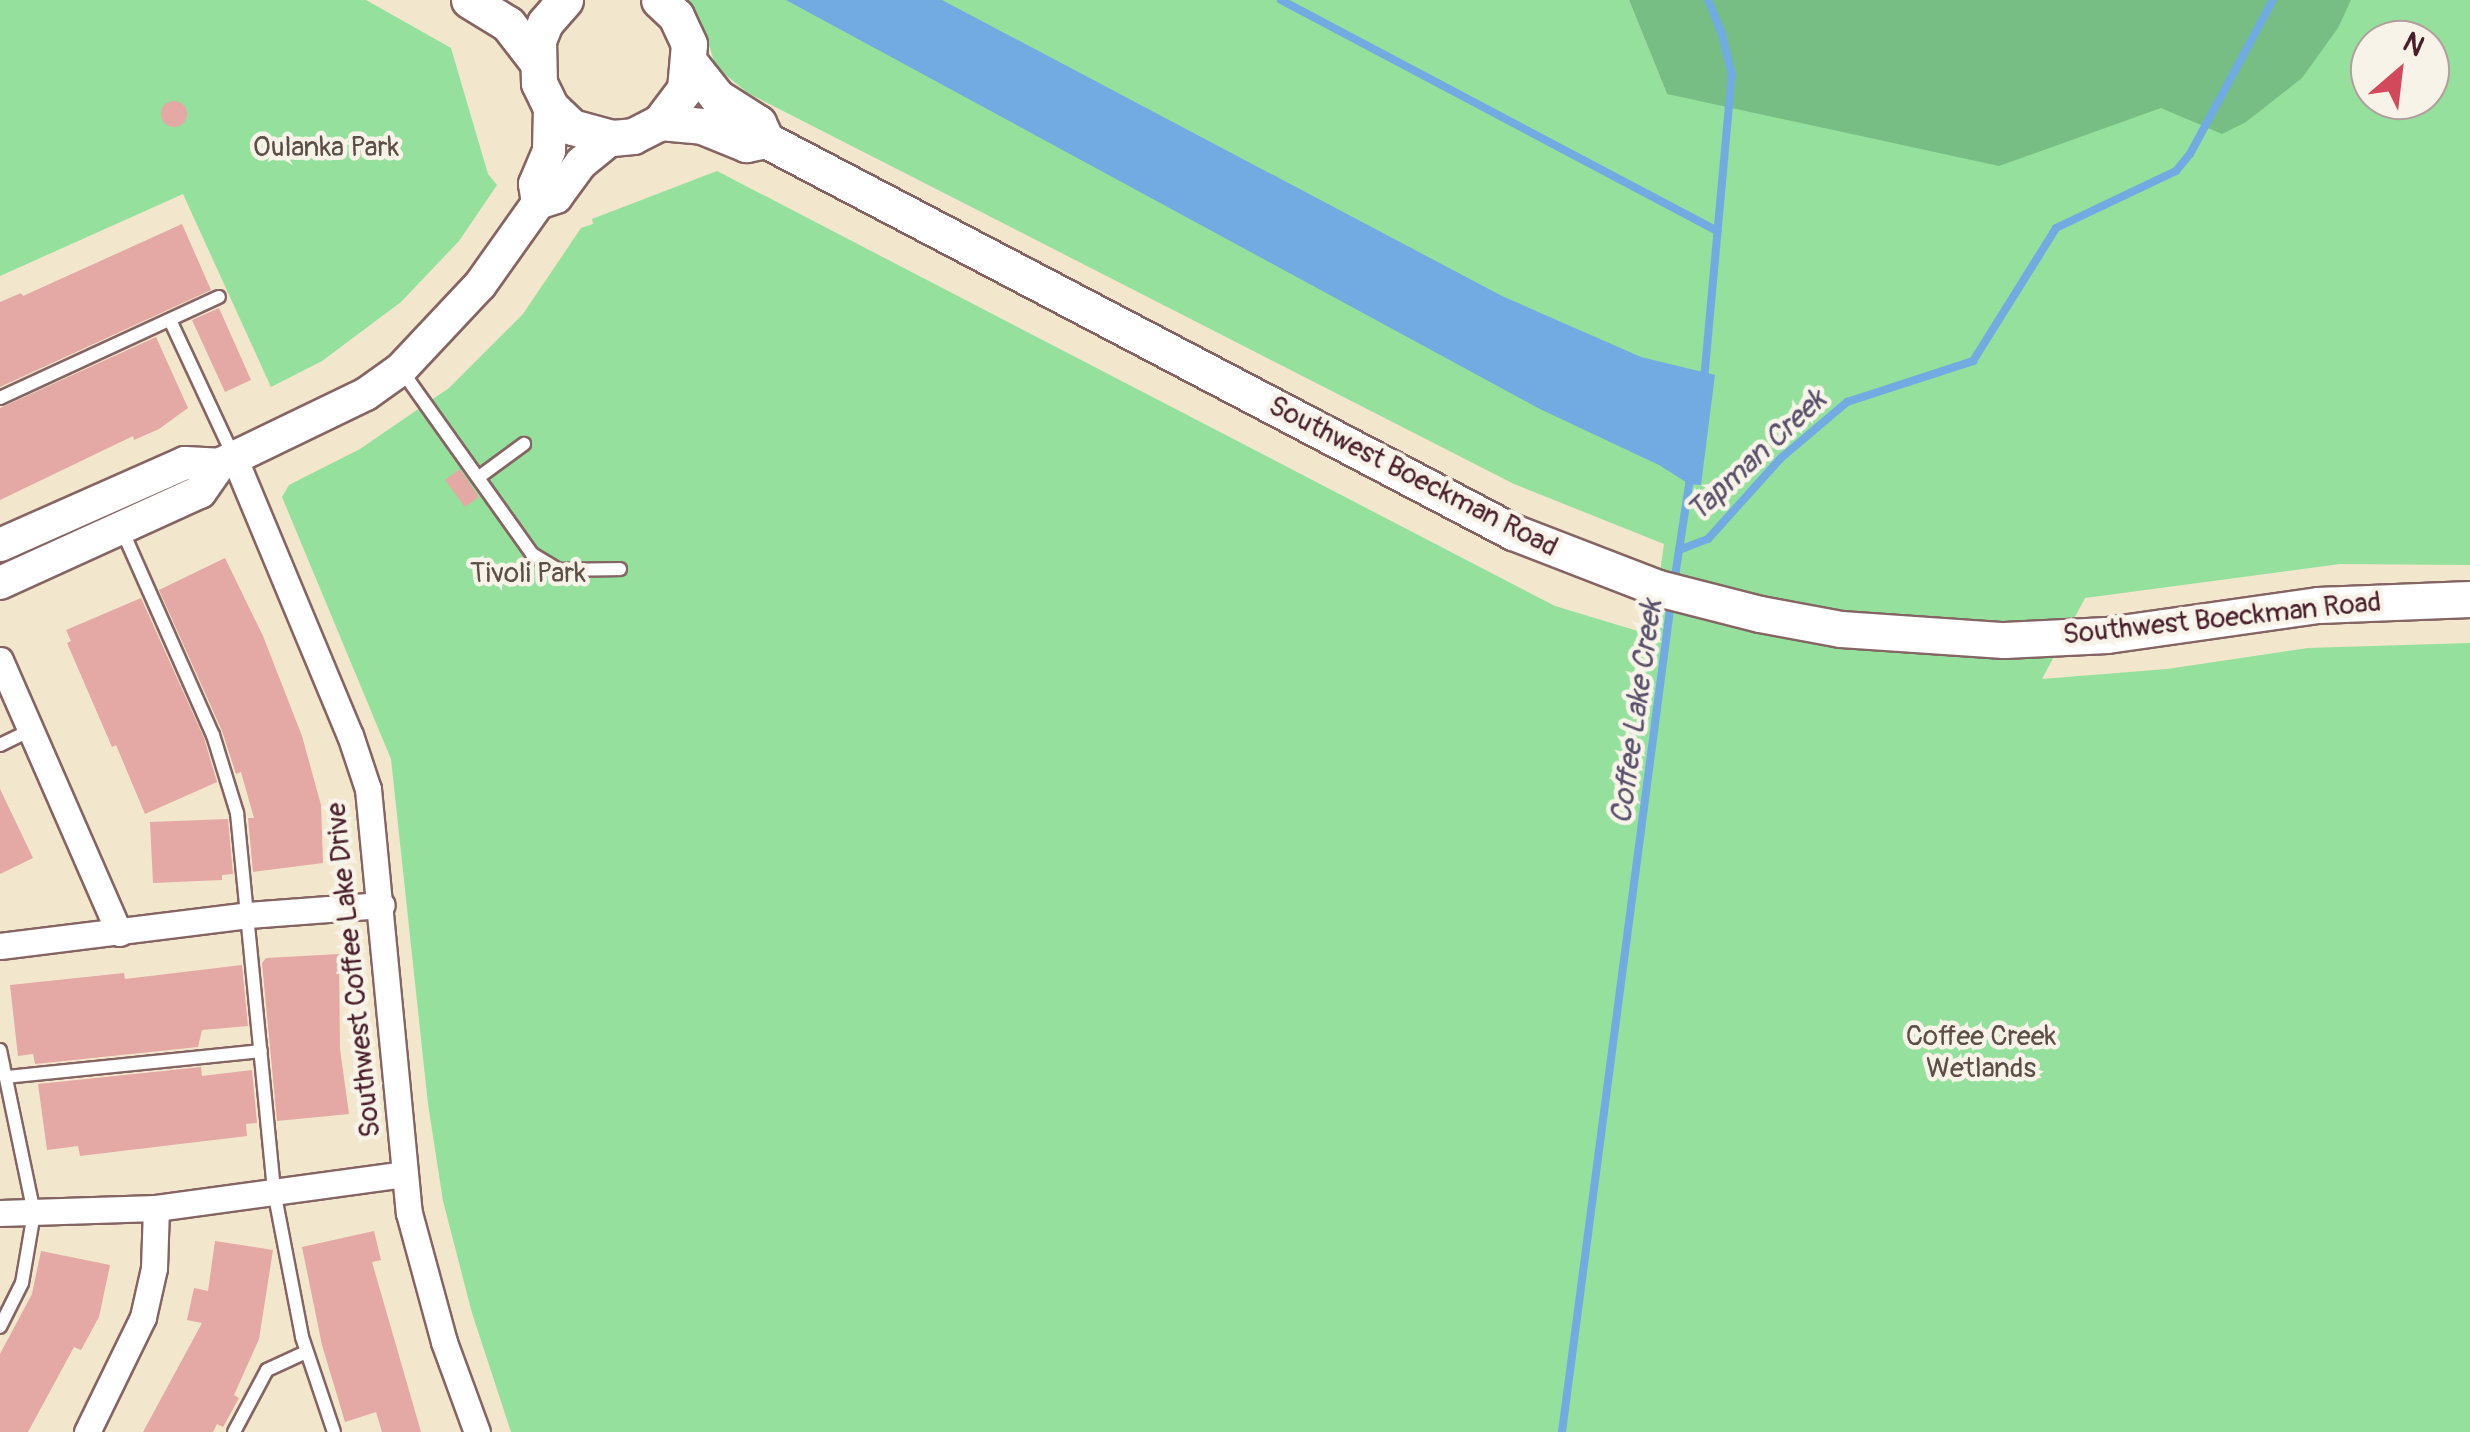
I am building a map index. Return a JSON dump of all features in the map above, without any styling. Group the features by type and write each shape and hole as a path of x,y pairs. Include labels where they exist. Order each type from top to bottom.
{"main road":[{"path":"469,0 508,24 536,59"},
{"path":"565,0 545,24 536,59 539,84 550,106 572,127 612,138"},
{"name":"Southwest Boeckman Road","path":"659,0 684,30 690,63 718,97 758,123 766,140 1453,501 1578,559 1713,603 1841,628 1979,638 2107,636 2318,605 2470,599"},
{"path":"660,122 680,100 690,63"},
{"name":"Southwest Boeckman Road","path":"612,138 633,136 660,122 702,126 746,144 766,140"}],"street":[{"path":"538,203 535,184 549,151 550,106"},
{"path":"0,545 184,463 227,461 366,394 401,369 480,285 538,203 556,197 574,170 612,138"},
{"path":"0,583 200,492 227,461"},
{"name":"Southwest Coffee Lake Drive","path":"227,461 356,753 368,789 409,1214 444,1342 477,1432"},
{"path":"0,660 119,933"},
{"path":"0,946 248,915 382,906"},
{"path":"0,1213 156,1208 404,1174"},
{"path":"87,1432 132,1346 146,1306 156,1208"}],"lane":[{"path":"0,398 219,297"},
{"path":"170,320 227,461"},
{"path":"401,369 544,564 559,570 620,569"},
{"path":"479,477 524,444"},
{"path":"121,527 213,734 237,813 274,1191 306,1352 334,1432"},
{"path":"0,745 31,730"},
{"path":"0,1050 34,1213 22,1283 0,1327"},
{"path":"6,1077 261,1051"},
{"path":"234,1432 267,1370 306,1352"}],"green space":[{"name":"Oulanka Park","path":"0,0 366,0 451,48 488,174 497,185 459,241 401,302 322,361 271,387 183,194 0,276"},
{"path":"686,0 1629,0 1667,94 1669,0 2470,0 2470,565 2340,564 2085,598 2042,679 2167,669 2308,648 2470,643 2470,1432 511,1432 472,1313 443,1201 428,1104 391,759 282,497 289,485 360,449 449,388 523,314 581,228 593,224 592,219 717,171 1555,606 1651,635 1664,544 1514,484 748,93 716,67 702,24"},
{"path":"1629,0 2351,0 2338,28 2302,78 2246,122 2222,134 2161,108 1999,166 1667,94"}],"water":[{"path":"786,0 942,0 1502,296 1641,357 1715,375 1701,485 1689,484 1659,465 1540,409"}],"building":[{"path":"174,101 183,105 187,114 183,123 174,127 165,123 161,114 165,105"},
{"path":"182,224 211,290 0,387 0,302 21,293 23,296"},
{"path":"219,308 251,380 225,392 192,320"},
{"path":"156,337 188,408 159,429 134,440 133,436 0,500 0,408"},
{"path":"460,469 479,497 465,507 445,480"},
{"path":"225,558 263,636 302,736 321,805 323,863 253,872 248,818 254,818 241,772 236,774 222,731 159,590"},
{"path":"141,598 204,738 217,782 145,814 67,643 71,641 66,630"},
{"path":"0,789 33,858 0,874"},
{"path":"228,819 233,874 222,875 222,880 153,883 150,822"},
{"path":"339,954 340,1049 349,1114 277,1121 262,963 266,958"},
{"path":"242,965 248,1026 202,1030 198,1047 35,1064 33,1054 18,1056 10,985 124,973 125,979"},
{"path":"201,1067 202,1076 252,1070 257,1123 246,1124 247,1136 80,1156 78,1146 47,1150 38,1084"},
{"path":"374,1231 381,1260 372,1262 421,1432 382,1432 376,1412 345,1422 322,1345 302,1247"},
{"path":"215,1241 273,1250 259,1339 234,1395 239,1398 223,1427 217,1424 213,1432 143,1432 202,1323 187,1320 194,1288 208,1291"},
{"path":"41,1251 110,1265 99,1317 81,1350 74,1347 28,1432 0,1432 0,1354 32,1294"}],"waterway":[{"path":"1281,0 1718,231"},
{"name":"Coffee Lake Creek","path":"1704,380 1732,75 1708,0"},
{"name":"Tapman Creek","path":"1679,550 1708,539 1781,458 1847,402 1973,361 2056,228 2176,171 2190,154 2273,0"},
{"name":"Coffee Lake Creek","path":"1674,583 1690,478"},
{"name":"Coffee Lake Creek","path":"1562,1432 1671,602"}],"park label":[{"name":"Tivoli Park","path":"528,574"},
{"name":"Coffee Creek Wetlands","path":"1981,1053"}]}
